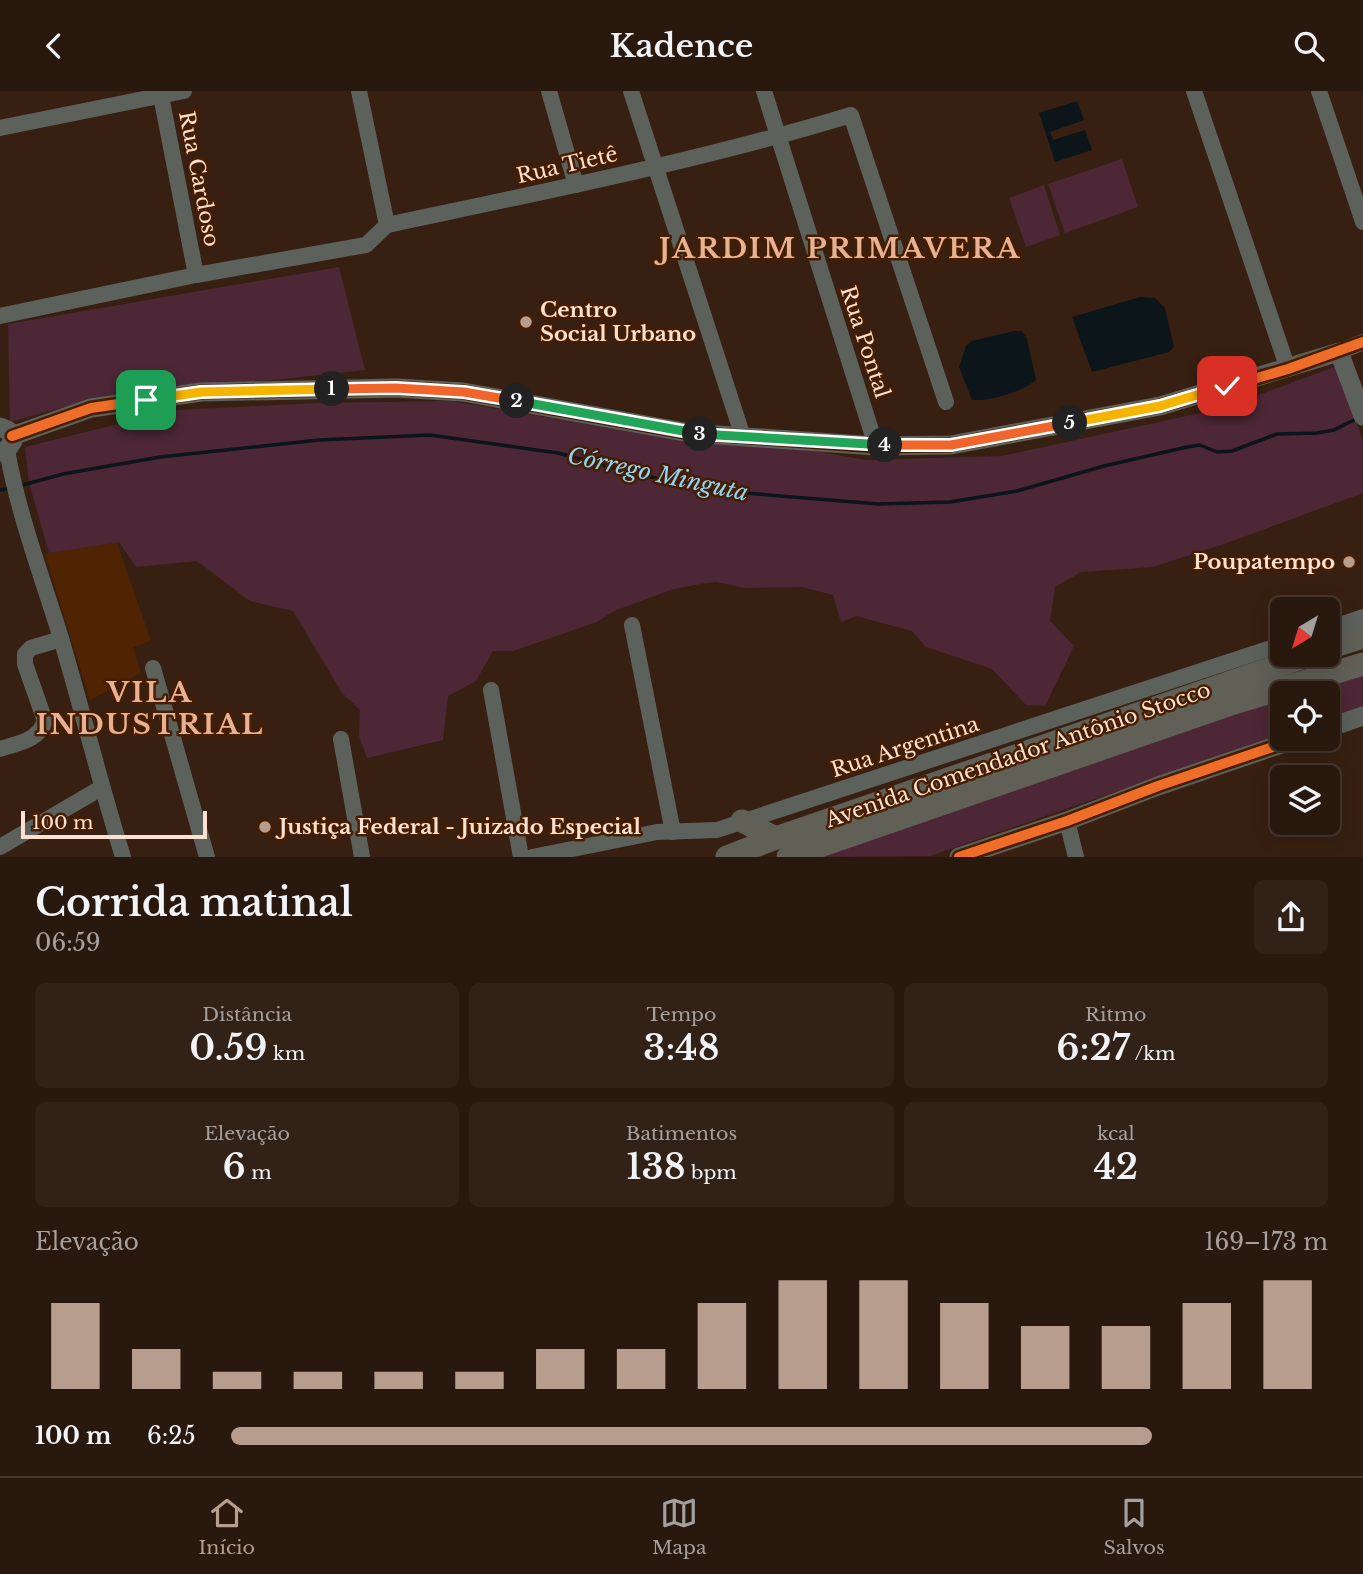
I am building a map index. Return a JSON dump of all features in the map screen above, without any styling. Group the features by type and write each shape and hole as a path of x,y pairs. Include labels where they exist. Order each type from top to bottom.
{"main road":[{"path":"1340,644 1363,637"},
{"name":"Avenida Comendador Antônio Stocco","path":"727,856 782,847 1363,664"},
{"name":"Avenida Comendador Antônio Stocco","path":"782,847 1277,667"},
{"path":"742,821 782,847"}],"street":[{"path":"0,128 161,93 184,91"},
{"path":"359,91 387,225"},
{"path":"550,91 576,185"},
{"path":"631,91 743,437"},
{"name":"Rua Pontal","path":"764,91 876,446"},
{"path":"1194,91 1288,369"},
{"path":"1319,91 1363,222"},
{"name":"Rua Cardoso","path":"161,93 196,275"},
{"name":"Rua Tietê","path":"0,316 196,275 366,245 387,225 576,185 777,137 851,115 946,402"},
{"path":"124,856 101,788 61,639 14,487 5,441 91,408 201,392 396,388 464,392 690,433 876,446 951,445 1160,406 1288,369 1363,342"},
{"path":"1339,352 1362,412"},
{"path":"1340,625 1363,617"},
{"path":"632,625 673,832"},
{"path":"0,749 34,738 42,731 45,721 25,664 25,654 31,648 61,639"},
{"name":"Rua Argentina","path":"532,856 657,832 717,830 1270,648"},
{"path":"153,668 207,856"},
{"path":"491,690 521,856"},
{"path":"1340,723 1363,716"},
{"path":"341,739 362,856"},
{"path":"959,856 1068,821 1158,786 1270,748"},
{"path":"0,847 101,788"},
{"path":"1068,821 1076,856"}],"shaded area":[{"path":"1077,101 1084,120 1050,132 1053,140 1085,130 1092,150 1055,162 1039,113"},
{"path":"1122,159 1138,207 1065,233 1048,184"},
{"path":"1044,185 1060,235 1026,247 1009,198"},
{"path":"339,267 365,370 89,400 10,422 8,324"},
{"path":"1140,297 1155,298 1165,308 1174,347 1169,352 1092,372 1072,317"},
{"path":"1022,331 1027,339 1036,380 1006,395 972,400 959,367 966,346 972,341"},
{"path":"1337,366 1363,441 1363,493 1153,567 1081,572 1055,587 1050,621 1074,646 1045,706 1026,705 992,669 926,647 912,631 856,616 841,622 833,595 802,587 745,588 716,582 673,589 614,611 597,622 513,651 493,651 476,681 448,696 443,740 367,758 359,736 360,710 342,693 293,611 250,601 197,561 136,567 119,542 49,553 29,483 25,447 175,410 318,403 451,401 610,428 723,435 866,460 1002,456 1223,408"},
{"path":"116,540 151,641 133,647 141,673 90,700 45,554"},
{"path":"1363,674 1363,707 1340,715 1340,681 1336,681"},
{"path":"1270,699 1270,738 930,856 812,857"}],"waterway":[{"name":"Córrego Minguta","path":"19,486 63,474 160,457 319,440 430,435 558,453 641,475 720,491 879,504 950,502 1017,491 1104,466 1187,447 1200,445 1217,452 1232,451 1277,434 1334,430 1356,419"},
{"path":"0,490 12,488"}],"cycle path":[{"path":"12,436 91,408 201,392 396,388 463,392 690,433 876,446 951,445 1160,406 1288,369 1363,342"},
{"path":"959,857 1270,748"}],"place":[{"name":"Centro Social Urbano","path":"526,322"},
{"name":"Poupatempo","path":"1349,562"},
{"name":"Justiça Federal - Juizado Especial","path":"265,827"}],"district":[{"name":"JARDIM PRIMAVERA","path":"840,248"},
{"name":"VILA INDUSTRIAL","path":"150,708"}],"route":[{"path":"146,400 201,392 396,388 464,392 690,433 876,446 951,445 1160,406 1227,386"}]}
